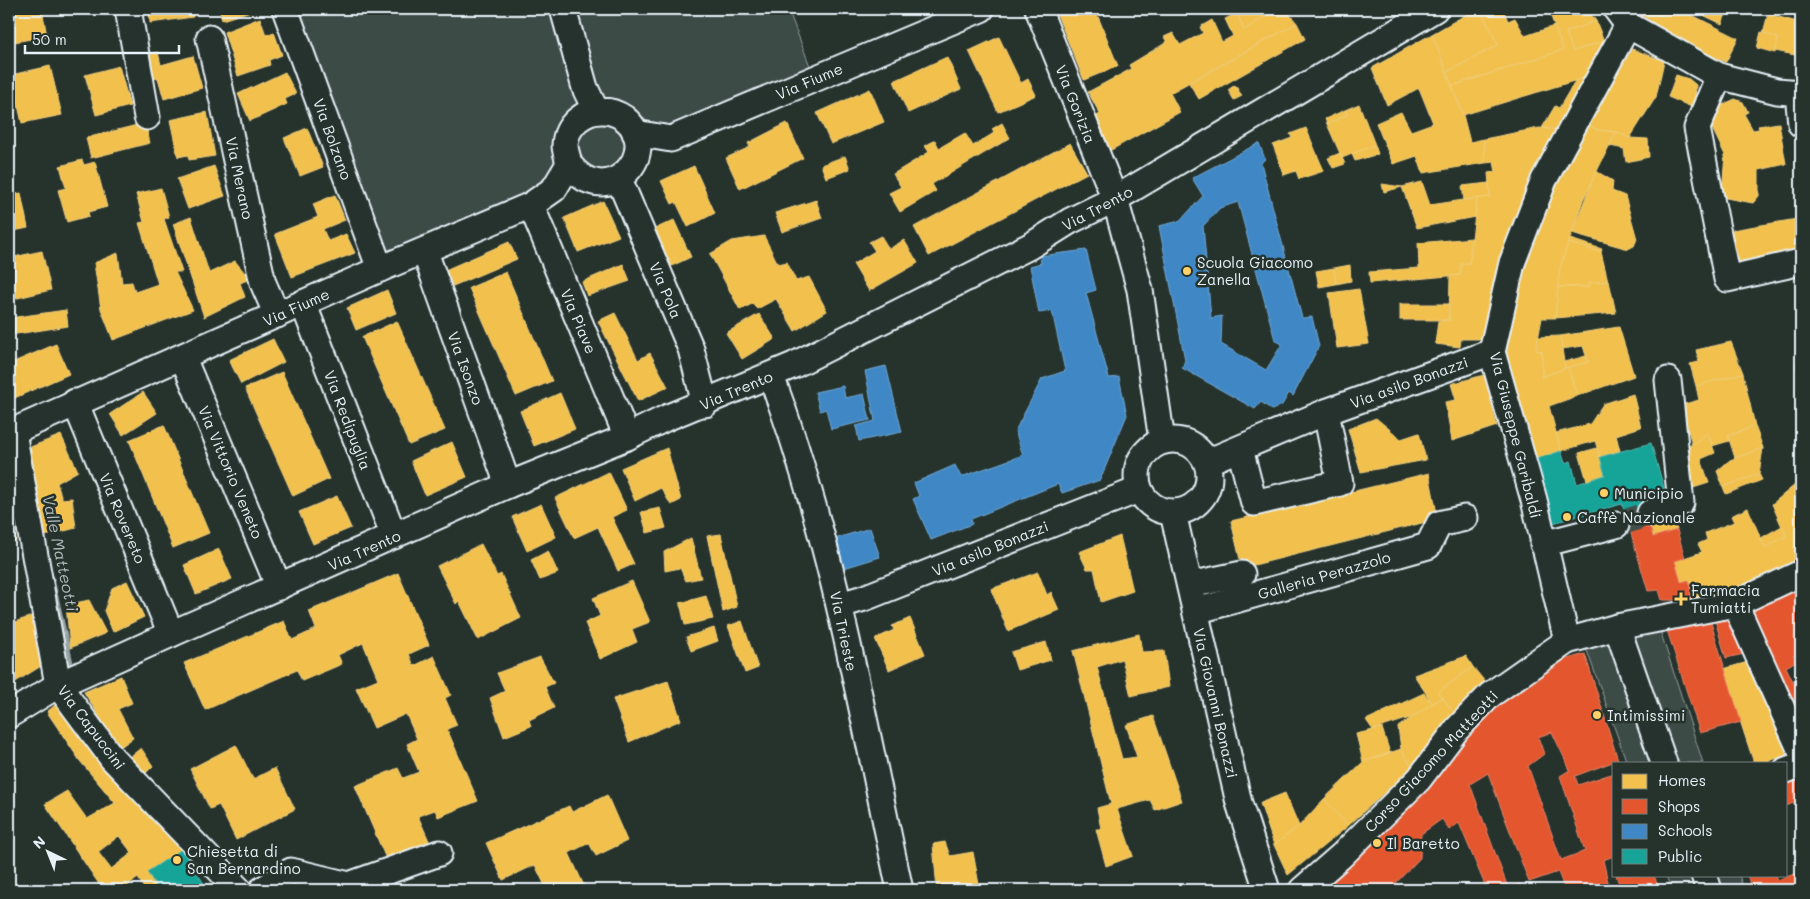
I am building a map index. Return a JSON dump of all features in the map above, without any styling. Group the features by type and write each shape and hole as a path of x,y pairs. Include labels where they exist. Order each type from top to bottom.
{"street":[{"path":"128,9 147,117"},
{"name":"Via Bolzano","path":"286,9 380,269"},
{"path":"562,9 585,88 596,111"},
{"name":"Via Fiume","path":"636,133 671,139 981,9"},
{"name":"Via Gorizia","path":"1038,9 1115,199"},
{"name":"Via Trento","path":"9,715 58,685 171,634 508,485 771,376 1021,250 1070,221 1115,199 1435,9"},
{"path":"1622,17 1719,76 1777,91 1800,93 1801,124"},
{"name":"Via Giuseppe Garibaldi","path":"1567,641 1534,500 1492,352 1512,263 1544,180 1622,17"},
{"name":"Via Merano","path":"209,38 263,283 277,315"},
{"path":"1719,76 1697,128 1727,279 1801,262"},
{"path":"596,111 619,114 629,122 636,133 638,148 636,160 629,171 619,179 607,183 595,183 583,178 569,164 565,146 567,134 574,123 584,115 596,111"},
{"name":"Via Fiume","path":"11,432 75,402 183,358 380,269 424,252 531,205 554,189 569,164"},
{"name":"Via Pola","path":"619,179 691,349 705,404"},
{"path":"1115,199 1140,290 1162,441"},
{"name":"Via Piave","path":"531,205 627,437"},
{"name":"Via Isonzo","path":"424,252 508,485"},
{"name":"Via Redipuglia","path":"303,303 394,536"},
{"name":"Via asilo Bonazzi","path":"1207,462 1326,412 1492,352"},
{"name":"Via Vittorio Veneto","path":"183,358 280,586"},
{"name":"Via Trieste","path":"771,376 790,426 840,605 900,890"},
{"path":"1650,514 1681,503 1668,380"},
{"name":"Via Rovereto","path":"75,402 171,634"},
{"path":"1240,449 1254,503 1340,483 1326,412"},
{"name":"Via Capuccini","path":"11,432 58,685 112,758 239,890"},
{"path":"1174,439 1198,449 1207,462 1210,476 1203,497 1194,506 1174,513 1161,511 1145,501 1138,490 1136,472 1140,460 1148,449 1162,441 1174,439"},
{"name":"Via asilo Bonazzi","path":"840,605 864,598 1138,490"},
{"name":"Via Giovanni Bonazzi","path":"1174,513 1239,803 1267,890"},
{"name":"Galleria Perazzolo","path":"1196,612 1428,546 1439,524 1465,518"},
{"path":"1543,544 1616,525"},
{"name":"Corso Giacomo Matteotti","path":"1302,890 1341,856 1419,778 1457,730 1490,695 1567,641 1617,627 1735,604 1801,573"},
{"name":"Galleria Perazzolo","path":"1190,585 1242,574"},
{"path":"1735,604 1801,752"},
{"path":"1617,627 1664,762"},
{"path":"1788,769 1801,765"},
{"path":"262,890 291,871 349,885 439,853"},
{"path":"1704,876 1709,890"}],"shaded area":[{"path":"285,9 788,9 815,79 671,139 531,205 380,269"},
{"path":"1658,624 1703,762 1627,762 1585,645"},
{"path":"1666,876 1739,876 1744,890 1671,890"}],"building: Homes":[{"path":"9,9 42,9 47,36 9,43"},
{"path":"149,9 193,9 193,17 150,23"},
{"path":"219,9 257,9 222,20"},
{"path":"1063,9 1095,9 1118,66 1084,80 1056,12"},
{"path":"1235,9 1277,9 1244,30"},
{"path":"1277,9 1285,9 1297,23 1170,93 1180,112 1104,154 1088,121 1100,114 1088,92 1131,69 1129,65 1167,42 1164,37 1173,33 1180,45 1203,33 1200,27 1212,20 1222,42 1233,36 1225,19 1237,13 1244,30"},
{"path":"1476,9 1480,9 1498,45 1447,72 1432,34"},
{"path":"1480,9 1503,9 1508,21 1515,18 1525,36 1554,26 1563,50 1452,86 1447,72 1498,45"},
{"path":"1530,9 1587,9 1596,21 1566,32 1573,51 1604,41 1590,73 1587,77 1463,115 1452,86 1563,50 1549,11 1531,13"},
{"path":"1639,9 1680,9 1738,38 1726,62 1696,49 1641,15"},
{"path":"1708,9 1728,9 1722,24 1705,16"},
{"path":"1768,14 1801,23 1800,56 1775,51 1778,38 1763,33"},
{"path":"260,18 266,35 274,32 282,55 269,60 270,65 238,76 224,32"},
{"path":"1596,21 1604,41 1573,51 1566,32"},
{"path":"1297,23 1305,39 1199,99 1189,83"},
{"path":"1761,32 1778,38 1775,53 1757,48"},
{"path":"1432,34 1463,115 1470,142 1484,139 1485,163 1423,173 1417,156 1393,164 1376,123 1401,112 1411,131 1433,123 1419,88 1387,105 1372,68"},
{"path":"999,37 1021,83 1028,79 1036,95 998,112 969,51"},
{"path":"1632,49 1664,61 1656,97 1630,138 1616,132 1597,130 1588,125"},
{"path":"158,52 161,65 193,56 202,88 164,99 158,78 151,79 144,56"},
{"path":"947,57 961,89 908,113 894,81"},
{"path":"50,66 62,115 22,123 11,75"},
{"path":"119,66 130,106 96,115 85,75"},
{"path":"285,72 296,94 285,99 287,104 250,121 238,94"},
{"path":"1676,75 1689,79 1696,85 1694,108 1668,97"},
{"path":"1587,77 1560,130 1542,128 1555,106 1559,108 1575,81"},
{"path":"1235,85 1242,96 1234,100 1228,90"},
{"path":"870,89 884,122 831,144 817,113"},
{"path":"1735,99 1743,102 1748,112 1744,114 1753,130 1759,129 1758,126 1779,123 1786,164 1759,170 1759,196 1753,203 1726,198 1722,192 1725,155 1708,120 1709,111"},
{"path":"1359,104 1375,145 1342,158 1327,124 1347,115 1345,110"},
{"path":"1345,110 1347,115 1327,124 1325,119"},
{"path":"207,112 215,156 189,160 188,155 178,157 170,120"},
{"path":"145,123 150,143 91,158 86,138"},
{"path":"787,123 803,158 740,189 726,158 750,147 748,143"},
{"path":"1002,123 1010,138 932,184 936,191 900,212 889,193 901,187 893,174 929,152 925,146 935,140 939,148 965,133 973,146 994,133 992,129"},
{"path":"1585,123 1597,130 1616,132 1583,200 1560,268 1555,318 1542,318 1536,350 1542,351 1542,377 1568,367 1577,396 1549,406 1561,451 1530,461 1506,382 1509,318 1519,279 1553,191"},
{"path":"307,128 323,167 300,176 284,138"},
{"path":"1306,128 1324,171 1299,179 1296,171 1284,175 1273,145 1292,138 1290,134"},
{"path":"1539,128 1560,130 1482,339 1461,339 1460,347 1435,344 1438,321 1449,320 1450,275 1460,275 1461,264 1469,263 1477,198 1490,197 1488,173 1496,172 1494,162 1485,163 1484,139"},
{"path":"1616,132 1630,138 1648,139 1649,157 1626,162 1624,149 1610,146"},
{"path":"1070,143 1087,173 929,256 914,227"},
{"path":"1375,145 1378,154 1355,161 1352,154"},
{"path":"1340,153 1345,164 1333,168 1328,158"},
{"path":"845,156 850,169 826,178 821,165"},
{"path":"82,160 84,165 95,162 107,207 88,212 89,216 67,222 58,190 66,188 60,166"},
{"path":"214,166 225,196 188,209 177,179"},
{"path":"694,166 715,213 688,227 676,202 672,204 661,181"},
{"path":"1596,171 1613,181 1612,191 1625,196 1637,239 1634,246 1628,249 1572,233"},
{"path":"1422,182 1430,205 1477,198 1475,217 1417,228 1402,187"},
{"path":"1489,183 1490,197 1464,200 1462,186"},
{"path":"1382,184 1402,187 1384,192"},
{"path":"161,188 169,217 164,219 182,272 175,272 193,310 113,340 101,309 94,263 118,253 122,283 132,282 135,292 158,284 139,223 144,222 136,194"},
{"path":"21,193 28,228 9,232 9,195"},
{"path":"335,195 345,220 323,229 328,241 346,234 355,253 292,277 275,234 318,217 313,204"},
{"path":"816,200 822,218 782,232 775,213"},
{"path":"603,201 619,236 578,252 564,218"},
{"path":"191,217 209,273 235,261 250,279 240,283 245,297 204,317 173,224"},
{"path":"1797,219 1801,255 1731,266 1726,231"},
{"path":"674,220 691,257 661,271 644,234"},
{"path":"764,236 778,264 787,262 796,281 809,277 827,311 795,331 776,299 757,309 752,304 740,310 710,254 732,241"},
{"path":"881,236 889,249 904,240 918,263 869,291 853,264 875,251 869,242"},
{"path":"1472,238 1469,263 1461,264 1460,275 1370,283 1369,272 1419,268 1418,243"},
{"path":"1570,239 1602,249 1601,252 1568,243"},
{"path":"509,242 517,259 453,286 445,270"},
{"path":"1568,243 1601,252 1608,281 1589,283 1589,287 1558,287 1560,268"},
{"path":"42,251 51,290 9,300 9,258"},
{"path":"623,264 630,281 587,296 582,282"},
{"path":"1350,265 1351,281 1336,284 1334,268"},
{"path":"1334,268 1336,284 1319,287 1316,271"},
{"path":"506,272 552,381 516,396 469,288"},
{"path":"1609,281 1616,313 1555,318 1558,287 1589,287 1589,283"},
{"path":"1359,289 1369,344 1337,348 1329,293"},
{"path":"387,290 396,313 356,330 347,308"},
{"path":"1400,304 1449,304 1449,320 1400,320"},
{"path":"66,310 68,326 10,335 12,351 9,352 9,318"},
{"path":"615,313 638,360 650,353 668,387 638,401 598,321"},
{"path":"759,314 775,339 742,359 726,333"},
{"path":"397,321 445,430 409,445 362,337"},
{"path":"1619,327 1634,376 1577,396 1568,367 1588,362 1583,346 1562,349 1560,336"},
{"path":"1560,336 1565,368 1542,377 1542,351 1536,350 1538,337"},
{"path":"273,339 284,362 241,384 229,360"},
{"path":"1731,342 1743,373 1696,386 1690,364 1699,362 1696,350"},
{"path":"56,344 69,374 10,400 9,364"},
{"path":"1586,356 1588,362 1565,368 1564,362"},
{"path":"1801,362 1801,380 1796,365"},
{"path":"282,372 329,479 293,496 245,388"},
{"path":"1743,373 1755,426 1728,436 1729,441 1712,446 1708,433 1692,444 1681,405 1699,400 1696,386"},
{"path":"1484,375 1497,426 1452,441 1445,402 1456,400 1451,384"},
{"path":"143,392 157,413 123,435 110,414"},
{"path":"560,393 575,429 534,446 520,411"},
{"path":"1633,394 1641,427 1616,435 1620,451 1600,457 1595,441 1561,451 1556,433 1590,424 1603,404"},
{"path":"1376,418 1401,439 1419,433 1426,460 1361,472 1348,429"},
{"path":"164,425 209,533 173,548 129,440"},
{"path":"1755,426 1763,448 1735,458 1728,436"},
{"path":"1708,433 1715,453 1701,459 1709,483 1690,489 1679,453"},
{"path":"61,435 78,471 57,483 62,499 72,498 76,528 45,536 28,448"},
{"path":"452,442 467,477 425,495 411,461"},
{"path":"667,448 681,500 671,505 661,488 635,501 621,468"},
{"path":"1597,448 1605,475 1587,481 1579,453"},
{"path":"1763,448 1759,474 1723,487 1717,471 1730,460"},
{"path":"609,472 627,510 612,517 634,564 618,571 598,527 574,538 555,498"},
{"path":"1429,473 1438,519 1242,568 1231,521"},
{"path":"1759,474 1762,480 1726,494 1723,487"},
{"path":"1801,480 1801,562 1723,592 1692,600 1689,580 1681,582 1675,561 1702,552 1698,544 1707,540 1705,533 1734,522 1731,516 1748,508 1765,548 1786,536 1772,504"},
{"path":"337,496 351,528 313,544 299,512"},
{"path":"541,504 556,537 527,551 512,517"},
{"path":"660,508 666,528 647,533 641,512"},
{"path":"12,514 16,541 9,543 9,515"},
{"path":"1672,514 1677,530 1653,537 1648,520"},
{"path":"1782,526 1786,536 1765,548 1761,538"},
{"path":"721,534 737,607 723,612 707,536"},
{"path":"1120,536 1133,591 1101,602 1094,569 1087,569 1079,552"},
{"path":"691,538 701,578 686,581 680,568 665,571 664,552"},
{"path":"481,544 497,576 501,574 521,618 478,640 459,601 456,604 437,566"},
{"path":"219,549 232,579 196,594 184,565"},
{"path":"548,551 558,573 540,580 531,560"},
{"path":"1038,572 1047,595 1051,592 1059,610 1008,631 991,589"},
{"path":"398,573 429,645 409,654 414,666 434,656 451,695 445,698 457,725 447,729 478,801 438,817 435,810 418,816 430,843 387,861 355,786 398,768 403,778 419,772 407,744 417,739 406,714 374,728 356,688 378,679 363,643 338,655 342,664 302,681 297,670 205,710 184,663 284,621 292,640 316,629 309,611"},
{"path":"127,581 144,617 113,632 104,611 112,588"},
{"path":"632,581 650,622 632,629 637,642 600,659 585,623 600,616 593,598"},
{"path":"706,596 713,619 685,625 680,603"},
{"path":"89,600 106,633 70,648 66,605"},
{"path":"35,615 42,635 34,638 46,663 9,686 9,624"},
{"path":"910,618 925,654 889,670 875,639 894,630 892,626"},
{"path":"742,621 758,668 745,673 728,626"},
{"path":"714,628 718,641 691,651 686,637"},
{"path":"1139,634 1142,652 1164,651 1169,687 1131,696 1122,659 1097,667 1122,759 1137,757 1126,725 1153,716 1182,801 1155,810 1150,800 1117,809 1133,856 1106,866 1096,829 1101,829 1097,808 1111,804 1073,651"},
{"path":"1046,642 1051,660 1017,670 1011,652"},
{"path":"1466,656 1473,667 1438,692 1442,697 1433,704 1414,675"},
{"path":"540,657 554,683 545,687 554,708 529,720 531,726 504,737 490,698 505,691 497,673"},
{"path":"1755,660 1795,753 1764,762 1754,762 1723,669"},
{"path":"1473,667 1486,683 1454,713 1438,692"},
{"path":"121,676 132,703 118,709 133,738 119,748 84,692"},
{"path":"668,681 681,720 629,742 613,699"},
{"path":"1424,693 1433,704 1413,717 1373,730 1366,720"},
{"path":"1442,697 1454,713 1412,767 1401,749 1398,727"},
{"path":"63,698 155,808 182,849 147,872 159,890 145,890 138,878 122,890 103,890 45,804 67,791 87,819 115,803 80,761 47,712","holes":["119,836 132,853 111,869 98,852"]},
{"path":"1382,728 1390,753 1363,762 1356,734"},
{"path":"236,745 253,779 275,768 295,809 236,840 219,805 210,809 190,769"},
{"path":"141,748 153,766 143,776 127,759"},
{"path":"1401,749 1412,767 1348,826 1324,799 1363,762"},
{"path":"1285,793 1299,826 1274,845 1260,803"},
{"path":"607,795 627,841 596,856 589,843 569,853 586,890 547,890 535,865 503,880 486,843 569,806 572,812"},
{"path":"1324,799 1348,826 1288,875 1274,845 1299,826"},
{"path":"945,842 950,856 973,852 980,890 937,890 933,844"}],"building: Shops":[{"path":"1649,523 1653,537 1677,530 1685,558 1675,561 1681,582 1689,580 1692,600 1662,600 1659,590 1648,591 1630,530"},
{"path":"1794,590 1801,602 1801,652 1793,656 1796,661 1786,667 1801,698 1801,732 1746,613"},
{"path":"1736,611 1753,652 1726,658 1714,617"},
{"path":"1709,616 1741,722 1700,733 1666,627"},
{"path":"1585,654 1618,760 1575,776 1578,785 1612,774 1612,857 1603,860 1609,887 1603,890 1565,890 1558,872 1529,882 1488,773 1470,784 1508,888 1520,884 1523,890 1487,890 1459,823 1449,830 1442,819 1421,834 1420,858 1389,890 1385,884 1378,890 1317,890 1497,704 1550,664","holes":["1552,732 1570,770 1560,776 1585,851 1561,860 1528,766 1544,754 1538,737"]},
{"path":"1801,776 1801,800 1788,805 1788,780"},
{"path":"1801,872 1801,890 1752,890 1747,876 1775,876 1777,880"},
{"path":"1616,876 1654,876 1659,890 1621,890"}],"building: Schools":[{"name":"Scuola Giacomo Zanella","path":"1259,143 1265,159 1261,163 1302,318 1312,317 1319,346 1293,396 1289,393 1282,405 1272,410 1261,402 1255,409 1182,368 1185,360 1159,226 1180,221 1203,196 1192,178","holes":["1238,202 1275,340 1282,344 1266,370 1221,344 1222,316 1211,318 1203,226 1220,208"]},
{"path":"1086,250 1096,290 1086,293 1109,378 1119,377 1127,415 1100,480 1062,493 1058,484 971,519 972,524 931,540 913,499 919,496 914,483 955,465 961,477 1023,455 1015,431 1042,379 1065,371 1052,311 1039,313 1030,266 1041,263 1040,256"},
{"path":"886,366 902,432 859,441 856,426 875,421 865,371"},
{"path":"843,386 845,398 864,394 870,420 831,429 826,409 820,411 815,392"},
{"path":"870,528 880,557 844,568 834,539"}],"building: Public":[{"name":"Municipio","path":"1651,443 1668,502 1649,523 1630,530 1622,504 1553,523 1530,461 1561,451 1565,463 1571,461 1577,484 1605,475 1600,457"},
{"name":"Chiesetta di San Bernardino","path":"182,849 208,890 159,890 147,872"}],"waterway":[{"name":"Valle Matteotti","path":"51,577 70,661"}],"tunnel":[{"path":"1616,525 1650,513"}],"place":[{"name":"Scuola Giacomo Zanella","path":"1187,271"},
{"name":"Municipio","path":"1604,493"},
{"name":"Caffè Nazionale","path":"1567,517"},
{"name":"Farmacia Tumiatti","path":"1681,599"},
{"name":"Intimissimi","path":"1597,715"},
{"name":"Il Baretto","path":"1377,843"},
{"name":"Chiesetta di San Bernardino","path":"177,860"}]}
